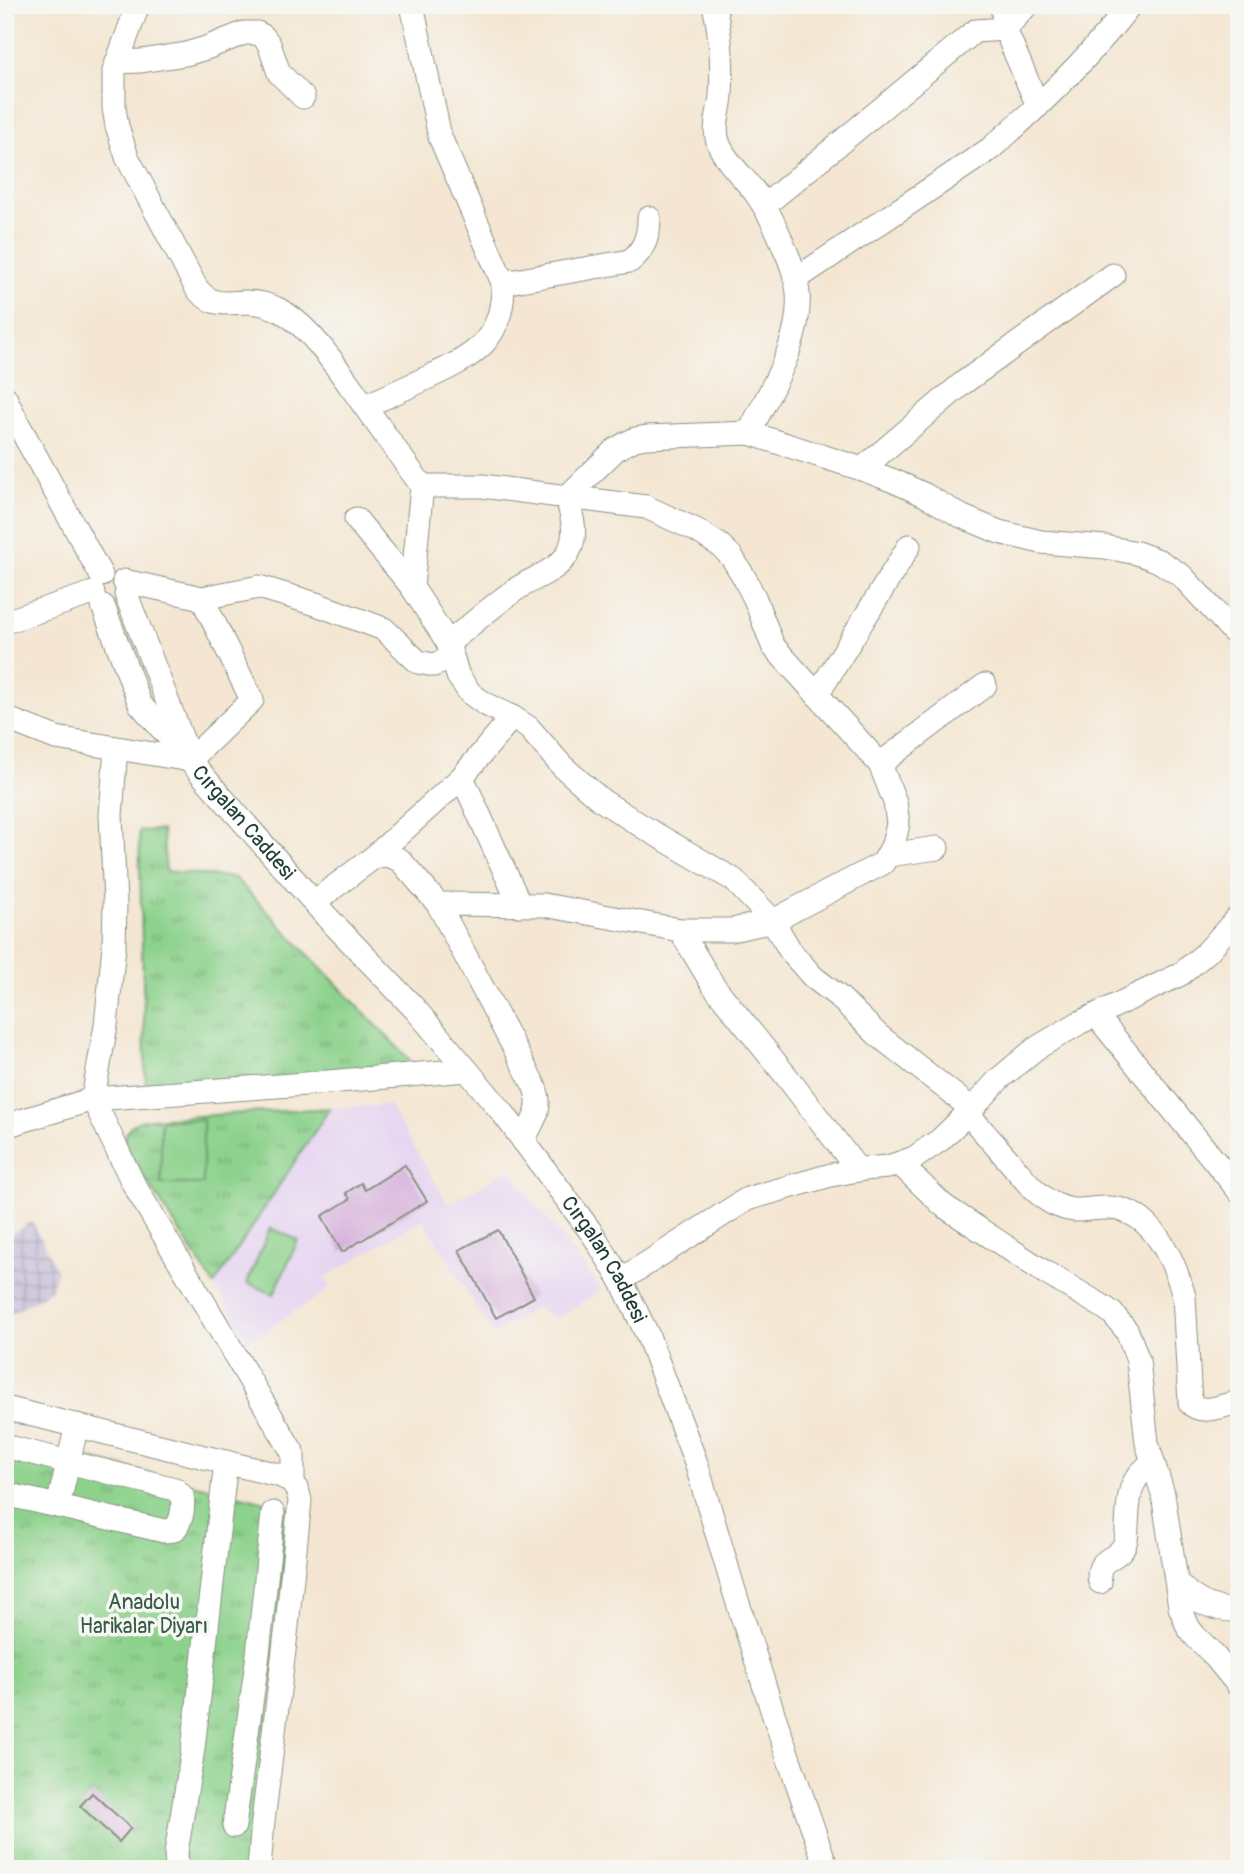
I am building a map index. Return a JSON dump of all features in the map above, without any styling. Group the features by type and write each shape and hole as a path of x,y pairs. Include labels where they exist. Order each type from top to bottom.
{"street":[{"path":"138,5 114,71 113,99 121,142 134,172 197,289 214,302 256,303 276,308 296,321 330,357 422,486 412,587"},
{"path":"365,406 456,364 478,350 498,318 501,307 503,283 440,137 412,5"},
{"path":"713,5 722,76 717,139 724,154 764,206 780,236 796,279 797,320 791,342 750,433"},
{"path":"1002,5 1005,29 1038,106"},
{"path":"764,206 975,31 1005,29 1027,5"},
{"path":"796,279 990,149 1075,69 1130,5"},
{"path":"117,62 186,54 244,33 257,33 270,44 279,73 303,97"},
{"path":"503,283 630,261 648,237 649,218"},
{"path":"862,468 962,383 1113,275"},
{"name":"Cırgalan Caddesi","path":"5,397 99,592 140,704 314,902 416,1010 467,1070 594,1236 621,1280 648,1336 696,1463 769,1703 827,1869"},
{"path":"567,497 615,450 635,439 750,433 862,468 925,495 961,516 999,532 1041,542 1105,547 1137,553 1159,561 1182,576 1239,638"},
{"path":"422,486 482,486 646,507 721,545 744,577 773,646 880,764 897,813 896,836 883,863 773,921 732,930 680,930 544,905 438,904"},
{"path":"5,622 99,592 114,574 125,587 202,598 259,587 384,629 418,662 435,665 446,660 449,649 517,588 563,561 571,547 575,528 567,497"},
{"path":"356,519 412,587 449,649 458,676 470,693 529,728 562,766 601,800 734,880 773,921 791,951 813,977 839,997 877,1035 970,1111 1032,1188 1059,1206 1077,1211 1103,1208 1122,1210 1143,1221 1168,1256 1184,1296 1190,1404 1202,1410 1239,1402"},
{"path":"817,695 909,546"},
{"path":"99,592 116,606 122,601 125,587"},
{"name":"Cırgalan Caddesi","path":"125,587 190,760"},
{"path":"5,718 56,738 190,760 251,700 202,598"},
{"path":"880,764 985,685"},
{"path":"314,902 374,857 462,777 512,717"},
{"path":"116,748 111,815 116,903 114,946 106,1026 93,1100 132,1183 293,1452 293,1483 300,1501 259,1869"},
{"path":"462,777 520,905"},
{"path":"889,855 937,848"},
{"path":"374,857 387,855 400,860 438,904 537,1092 538,1113 523,1140"},
{"path":"621,1280 747,1199 799,1183 900,1164 928,1150 970,1111 999,1079 1035,1049 1056,1035 1181,974 1207,952 1238,916"},
{"path":"680,930 713,985 788,1077 858,1170"},
{"path":"1096,1015 1239,1191"},
{"path":"5,1126 93,1100 467,1070"},
{"path":"900,1164 944,1206 1102,1306 1120,1322 1132,1340 1138,1360 1147,1443 1163,1494 1180,1607 1188,1627 1239,1686"},
{"path":"5,1408 278,1475 293,1483"},
{"path":"58,1506 78,1425"},
{"path":"5,1446 175,1489 182,1496 183,1505 180,1524 174,1530 164,1531 5,1494"},
{"path":"177,1869 176,1853 193,1749 226,1462"},
{"path":"1100,1582 1099,1572 1103,1562 1120,1551 1126,1541 1130,1490 1137,1477 1153,1462"},
{"path":"234,1826 274,1513"},
{"path":"1177,1582 1192,1597 1210,1606 1239,1610"},
{"path":"258,1654 283,1657"}],"shaded area":[{"path":"389,1105 448,1204 509,1169 602,1290 556,1319 537,1307 493,1334 423,1219 325,1277 331,1288 249,1341 214,1285 330,1108"},
{"path":"32,1221 57,1270 51,1290 5,1318 5,1238"}],"green space":[{"path":"162,830 166,871 235,878 425,1076 146,1095 139,831"},
{"path":"330,1108 214,1285 125,1147 127,1131 133,1124 149,1119"},
{"path":"161,1120 203,1120 203,1184 161,1184"},
{"path":"270,1228 298,1240 274,1294 247,1283"},
{"name":"Anadolu Harikalar Diyarı","path":"5,1438 290,1508 252,1869 5,1869"}],"building":[{"path":"405,1165 427,1201 342,1252 322,1216 350,1199 346,1193 361,1183 365,1190"},
{"path":"498,1230 534,1297 496,1318 459,1250"},
{"path":"92,1793 131,1828 119,1842 80,1806"}]}
